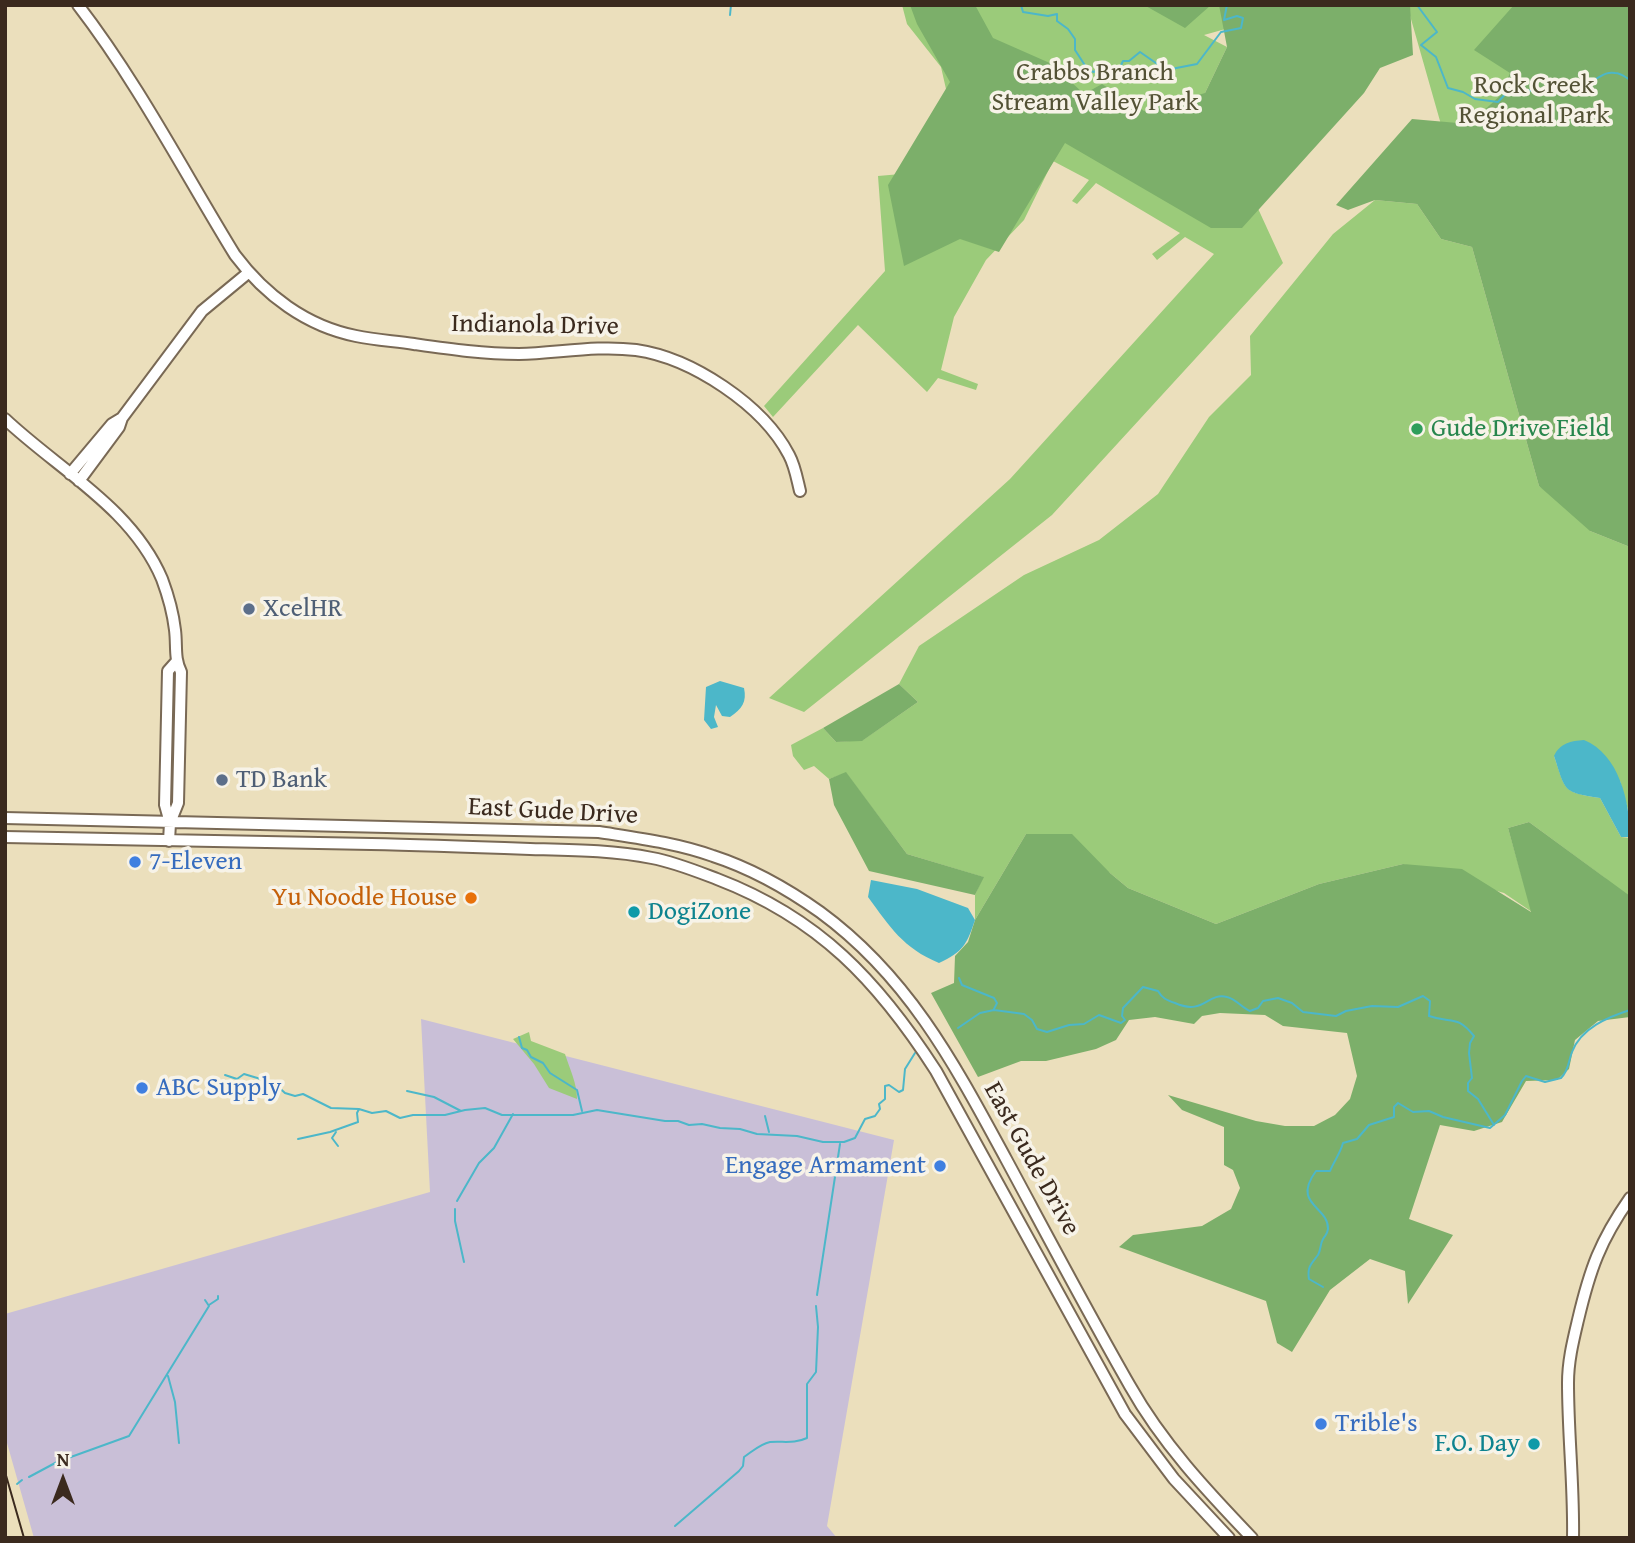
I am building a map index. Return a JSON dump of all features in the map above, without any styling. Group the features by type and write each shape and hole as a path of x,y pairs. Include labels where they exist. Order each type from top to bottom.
{"main road":[{"name":"Indianola Drive","path":"78,5 115,58 235,256 248,273 293,311 322,326 354,336 486,354 619,349 639,351 686,366 725,387 756,413 790,456 800,491"},
{"path":"75,478 119,427 122,418 202,311 248,273"},
{"path":"5,419 117,513 152,558 169,599 175,630 176,662 181,672 178,803 170,823 169,841"},
{"name":"East Gude Drive","path":"5,818 600,832 657,841 714,856 769,882 818,911 846,933 912,1002 935,1034 1131,1388 1195,1477 1252,1538"},
{"name":"East Gude Drive","path":"5,837 598,851 653,858 747,891 808,926 836,949 878,990 913,1036 936,1071 1125,1414 1174,1479 1229,1538"},
{"path":"808,926 818,911"},
{"path":"1573,1538 1574,1493 1568,1383 1570,1353 1590,1271 1613,1223 1630,1198"}],"shaded area":[{"path":"421,1019 894,1140 827,1526 837,1538 34,1538 5,1436 5,1314 430,1192"}],"green space":[{"name":"Crabbs Branch Stream Valley Park","path":"902,5 1311,5 1204,35 1227,47 1205,93 1283,263 1052,515 804,712 769,698 1010,479 1214,254 1185,237 1157,260 1152,254 1180,233 1096,183 1077,204 1072,201 1089,180 1053,161 1024,220 986,260 954,317 941,370 978,384 976,390 938,378 927,392 858,325 773,417 764,406 885,271 878,176 935,171 951,111 941,67 907,24"},
{"path":"910,5 975,5 993,38 1052,64 1084,94 1102,84 1144,111 1205,93 1227,47 1219,5 1410,5 1413,55 1380,68 1364,93 1242,228 1211,228 1065,143 999,252 960,239 904,266 888,185 950,82 917,24"},
{"path":"1144,5 1211,5 1185,28"},
{"path":"1407,5 1630,5 1590,531 1630,547 1630,817 1620,781 1554,756 1567,788 1578,794 1600,798 1621,837 1630,838 1630,910 1613,896 1605,878 1529,822 1508,828 1532,912 1504,893 1403,864 1319,884 1216,924 1128,888 1110,873 1026,834 975,920 975,895 983,877 907,854 846,773 829,779 814,766 804,770 793,756 791,745 823,728 836,742 863,740 918,702 899,684 919,646 1024,575 1099,540 1158,494 1209,417 1251,375 1250,336 1333,234 1375,200 1417,204 1441,239 1472,247 1539,486 1545,490"},
{"name":"Rock Creek Regional Park","path":"1514,5 1630,5 1630,547 1590,531 1539,486 1472,247 1441,239 1417,204 1375,200 1348,210 1336,205 1412,119 1469,124 1501,95 1510,73 1474,50"},
{"path":"899,684 918,702 862,741 836,742 823,728"},
{"path":"846,772 907,854 984,877 975,895 869,871 834,805 829,779"},
{"path":"1529,822 1630,896 1630,1017 1598,1021 1575,1040 1569,1069 1557,1080 1526,1081 1502,1122 1474,1131 1440,1125 1409,1219 1453,1235 1408,1304 1405,1271 1370,1259 1330,1290 1292,1352 1277,1343 1266,1301 1119,1247 1133,1235 1202,1226 1231,1209 1240,1188 1233,1170 1224,1165 1224,1127 1182,1110 1168,1095 1256,1121 1285,1126 1314,1126 1335,1115 1350,1099 1357,1076 1347,1033 1283,1026 1265,1015 1220,1013 1202,1016 1194,1024 1155,1017 1129,1020 1116,1040 1096,1049 1046,1061 1021,1061 978,1077 931,993 954,983 955,956 968,942 975,920 1026,834 1072,834 1128,888 1216,924 1319,884 1403,864 1462,869 1531,912 1508,828"},
{"path":"529,1032 531,1041 565,1054 575,1082 577,1099 549,1088 534,1064 513,1039"}],"water":[{"path":"720,681 744,688 744,701 730,717 722,716 716,705 714,717 718,727 711,729 704,720 706,687"},
{"path":"1584,740 1606,756 1614,768 1625,795 1630,837 1621,837 1600,798 1572,792 1564,784 1554,756 1559,748 1566,744"},
{"path":"871,880 917,889 968,908 975,920 963,946 954,955 939,963 916,951 891,927 868,897"}],"waterway":[{"path":"730,15 731,5"},
{"path":"1021,5 1023,12 1048,16 1057,14 1057,21 1068,29 1075,39 1075,50 1088,70 1094,72 1100,67 1106,79 1116,73 1123,61 1129,61 1140,52 1166,70 1197,64 1221,32 1241,28 1243,18 1237,16 1224,20 1227,5"},
{"path":"1417,5 1437,32 1421,45 1436,57 1448,88 1475,99 1498,102 1509,90 1527,91 1566,86 1589,82 1609,73 1619,74 1630,80"},
{"path":"959,978 962,985 994,998 997,1003 994,1009"},
{"path":"958,1028 980,1013 994,1010 1024,1014 1032,1020 1037,1029 1047,1032 1069,1025 1084,1024 1099,1015 1121,1023 1125,1020 1122,1016 1123,1008 1143,987 1158,991 1167,1000 1185,1006 1193,1007 1220,996 1230,998 1250,1011 1258,1008 1263,1001 1278,998 1292,1003 1303,1012 1336,1016 1346,1011 1372,1006 1398,1007 1423,996 1430,1001 1429,1016 1458,1022 1474,1036 1470,1043 1472,1078 1468,1083 1468,1091 1478,1099 1494,1125"},
{"path":"1323,1287 1309,1279 1309,1271 1327,1233 1327,1221 1313,1204 1307,1191 1316,1171 1330,1171 1343,1143 1357,1139 1369,1125 1394,1117 1394,1107 1398,1103 1413,1112 1429,1111 1490,1128 1505,1115 1526,1076 1545,1082 1561,1078 1582,1036 1604,1020 1630,1010"},
{"path":"519,1037 522,1048 527,1050 531,1057 543,1063 550,1073 577,1090 582,1111"},
{"path":"225,1075 237,1079 244,1074 274,1083 285,1093 295,1096 303,1094 331,1108 359,1109 372,1113 386,1111 400,1118 413,1115 445,1115 485,1108 502,1115 573,1115 597,1110 678,1121 689,1125 740,1129 757,1134 844,1142 855,1138 865,1119 875,1116 880,1109 879,1104 885,1099 885,1086 889,1085 899,1092 903,1090 905,1069 915,1053"},
{"path":"407,1091 434,1097 461,1111"},
{"path":"298,1139 358,1122 359,1109"},
{"path":"457,1201 479,1163 494,1148 513,1114"},
{"path":"765,1116 769,1132"},
{"path":"336,1132 332,1138 338,1146"},
{"path":"817,1295 840,1144"},
{"path":"455,1209 464,1262"},
{"path":"209,1305 218,1299 218,1296"},
{"path":"29,1477 57,1462 129,1436 209,1306 205,1300"},
{"path":"675,1526 739,1471 744,1457 757,1448 770,1442 793,1442 807,1438 807,1384 816,1372 816,1306"},
{"path":"168,1376 175,1402 179,1443"},
{"path":"17,1484 22,1480"}],"railway":[{"path":"5,1472 24,1538"}],"place":[{"name":"Gude Drive Field","path":"1417,429"},
{"name":"XcelHR","path":"249,609"},
{"name":"TD Bank","path":"222,780"},
{"name":"7-Eleven","path":"135,862"},
{"name":"Yu Noodle House","path":"471,898"},
{"name":"DogiZone","path":"634,912"},
{"name":"ABC Supply","path":"142,1088"},
{"name":"Engage Armament","path":"940,1166"},
{"name":"Trible's","path":"1321,1424"},
{"name":"F.O. Day","path":"1534,1444"}]}
